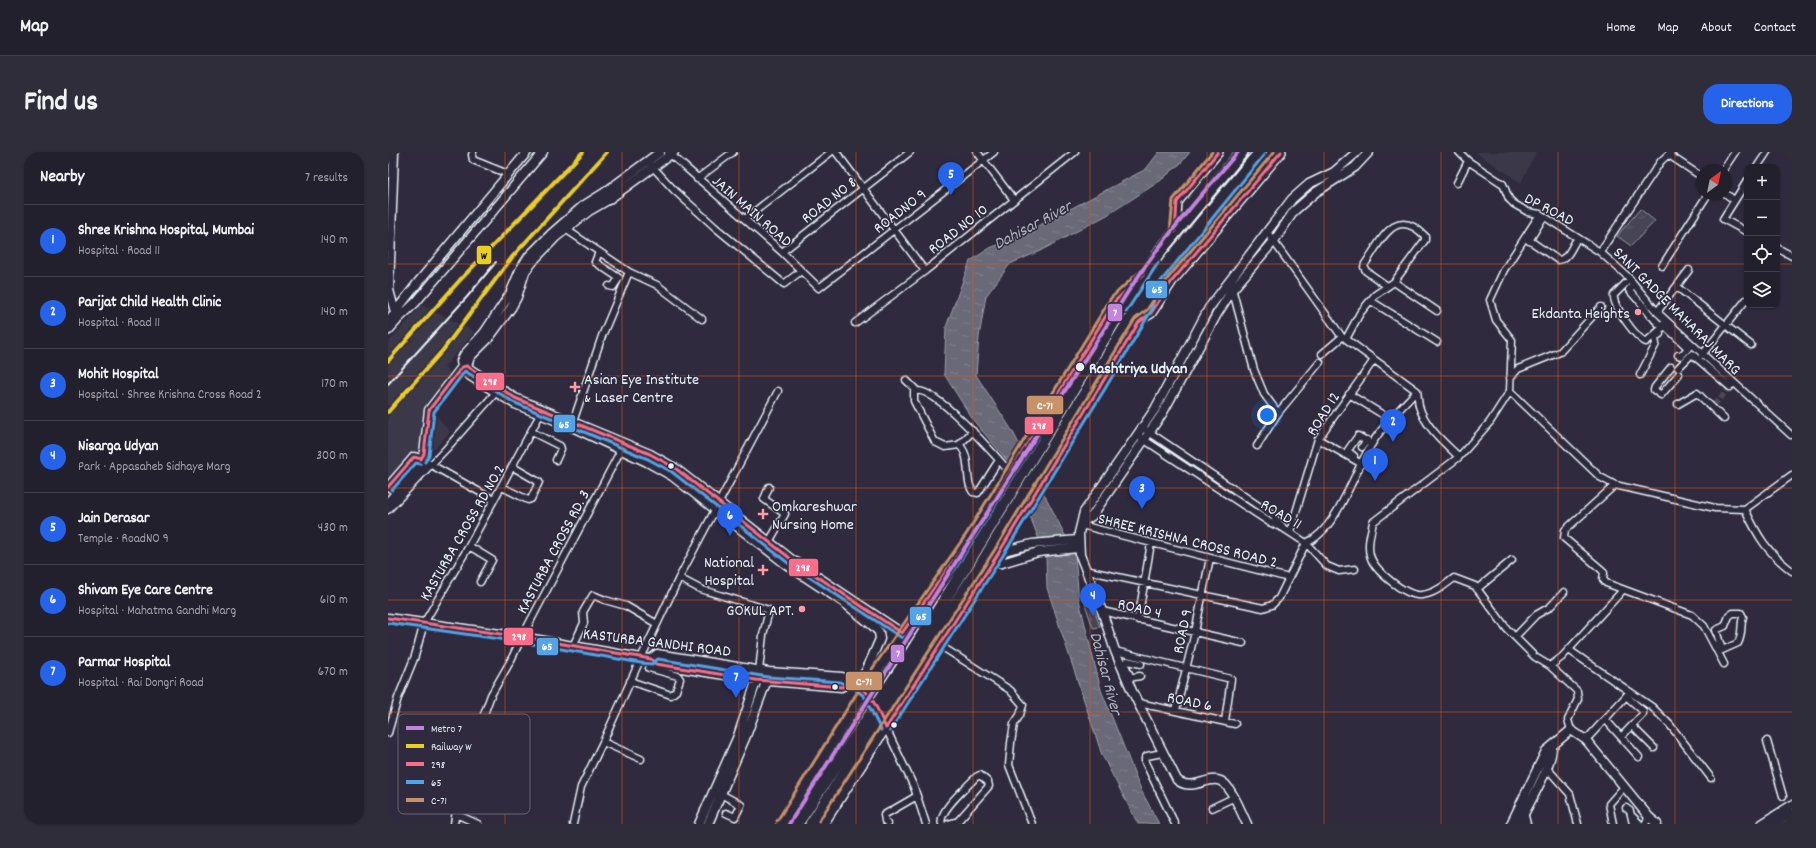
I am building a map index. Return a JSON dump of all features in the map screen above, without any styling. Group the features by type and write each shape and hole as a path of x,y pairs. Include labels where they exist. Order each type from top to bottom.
{"highway":[{"path":"797,824 902,667 956,582 1144,275 1175,232 1242,152"},
{"path":"811,824 978,569 1136,318 1153,283 1189,236 1260,152"}],"main road":[{"path":"1207,152 1210,161"},
{"path":"1175,232 1177,202 1218,152"},
{"path":"823,824 1000,552 1136,318 1151,313 1172,281 1281,152"},
{"path":"781,824 863,681 902,633 971,536 1115,301 1144,275"},
{"path":"388,330 393,318"},
{"path":"1010,474 1019,520"},
{"path":"902,633 935,652"}],"street":[{"path":"393,318 388,290 394,152"},
{"path":"473,152 473,160 508,174"},
{"path":"393,318 424,275 527,152"},
{"path":"393,318 416,302 543,152"},
{"path":"650,164 660,152"},
{"path":"697,179 733,152"},
{"path":"745,219 832,152"},
{"path":"836,152 925,270"},
{"name":"ROAD NO 8","path":"782,252 910,152"},
{"path":"977,152 1014,200"},
{"name":"ROAD NO 10","path":"855,323 1075,152"},
{"path":"1082,524 1092,516 1146,433 1162,414 1217,314 1230,286 1267,232 1292,199 1309,184 1334,172 1356,152"},
{"path":"1230,286 1274,241 1294,212 1316,192 1355,167 1369,152"},
{"name":"DP ROAD","path":"1459,152 1503,184 1509,199 1514,204 1528,212 1543,217 1600,252"},
{"path":"1727,164 1735,152"},
{"path":"1758,164 1767,152"},
{"path":"671,153 650,164 606,196 583,206 564,228 529,256 520,270 514,296 486,336 464,355 461,361 464,367 464,372 542,412 573,424 623,447 650,454 675,468 787,565 843,602 873,626 879,632 880,639 863,681 917,796 926,824"},
{"name":"JAIN MAIN ROAD","path":"671,153 697,179 782,252 819,288"},
{"name":"ROADNO 9","path":"819,288 992,153"},
{"path":"1600,252 1661,161 1668,153 1696,173"},
{"path":"1457,183 1468,160"},
{"path":"650,164 716,228 784,284 802,271"},
{"path":"1744,185 1723,219 1744,230"},
{"path":"494,192 503,200"},
{"path":"1662,266 1704,200"},
{"path":"1543,217 1504,270 1490,300 1496,320 1512,340 1510,391 1490,422 1459,457 1373,522 1369,539 1370,556 1380,573 1404,590 1420,596 1434,592 1454,578 1475,586 1515,637 1535,657 1550,666 1577,691 1578,699 1568,720 1571,730 1586,740 1624,787 1647,820 1658,824"},
{"path":"1387,286 1366,271 1364,267 1389,230 1395,225 1403,223 1410,225 1422,233 1425,236 1425,240 1394,282 1371,300 1360,313 1346,339 1417,391 1419,407 1427,422 1440,439 1459,457"},
{"path":"1527,239 1558,260 1561,260 1567,256 1575,239 1560,227"},
{"path":"564,228 629,272 657,285 702,319"},
{"path":"1267,232 1342,337 1322,354"},
{"path":"455,238 465,245"},
{"path":"1780,250 1792,256"},
{"path":"599,252 595,262 619,278 614,288 609,286"},
{"name":"SANT GADGE MAHARAJ MARG","path":"1600,252 1632,281 1654,316 1668,325 1791,435"},
{"path":"1654,316 1689,270"},
{"path":"573,424 602,336 629,272"},
{"path":"424,275 433,282"},
{"path":"1632,281 1629,290 1638,300 1648,307"},
{"path":"1632,281 1614,295 1614,298 1620,313 1638,337 1646,342 1668,325"},
{"path":"1394,282 1437,311"},
{"path":"1230,286 1254,370 1264,394 1278,413"},
{"path":"1677,287 1751,345"},
{"path":"1371,300 1437,342"},
{"path":"1702,355 1744,303"},
{"path":"1510,378 1518,369 1560,352 1601,307"},
{"path":"1640,375 1656,344 1655,338 1668,325"},
{"path":"1678,355 1681,356 1692,348"},
{"path":"1675,370 1692,348"},
{"path":"1692,348 1730,387 1733,383"},
{"name":"ROAD 12","path":"1290,532 1318,439 1374,360"},
{"path":"1257,446 1278,413 1320,362"},
{"path":"426,462 424,454 429,410 464,367"},
{"path":"906,380 916,390 935,398 973,431 1010,474"},
{"path":"388,502 426,462 446,449 497,390"},
{"path":"916,390 914,394 914,401 935,442 945,447 959,445 973,431"},
{"name":"ROAD 11","path":"1146,433 1272,515 1283,528 1306,543 1314,540 1327,528 1369,442 1417,391"},
{"path":"1510,391 1600,477 1615,485 1715,508 1745,509 1792,475"},
{"path":"573,824 581,787 657,624 717,505 778,392"},
{"path":"1678,404 1696,393 1713,406 1724,419"},
{"path":"1350,394 1390,420"},
{"name":"KASTURBA CROSS RD NO.2","path":"388,733 398,698 415,656 424,623 502,487 542,412"},
{"path":"532,432 560,446 561,449 556,460"},
{"path":"1129,678 1115,650 1102,611 1074,545 1082,524 1084,512 1138,435 1146,433"},
{"path":"1354,456 1348,452 1348,450 1358,436 1369,442 1362,447"},
{"path":"1318,439 1360,463"},
{"path":"959,445 964,449 969,473 970,488 975,493 978,493 999,460"},
{"name":"KASTURBA CROSS RD. 3","path":"484,714 491,695 510,662 623,447"},
{"path":"388,487 414,457 426,462 494,500"},
{"path":"388,510 426,462"},
{"path":"502,487 528,500 531,499 539,482 537,479 513,467"},
{"path":"1615,485 1565,530 1564,538 1602,570 1604,573 1603,579 1606,582 1623,590 1692,615 1704,626 1720,651"},
{"path":"769,487 764,499 785,514 769,542"},
{"path":"717,505 902,633"},
{"path":"1745,509 1753,527 1768,550 1792,571"},
{"name":"SHREE KRISHNA CROSS ROAD 2","path":"1082,524 1288,578"},
{"path":"971,536 1000,552 1032,544 1074,545"},
{"path":"1138,620 1152,543"},
{"path":"1085,570 1263,608 1272,605 1279,598 1306,543 1328,566 1339,571 1355,569"},
{"path":"962,549 992,564 1002,563 1034,553 1074,545"},
{"path":"469,546 492,560 480,582"},
{"name":"ROAD 9","path":"1176,710 1195,632 1210,558"},
{"path":"1477,589 1512,560"},
{"path":"679,578 700,589 769,610 763,635 759,670 726,773 721,794 699,824"},
{"path":"1550,666 1562,658 1623,590"},
{"path":"1515,637 1536,615 1550,607 1564,592"},
{"path":"574,646 584,623 583,612 593,595 626,606 657,624"},
{"name":"ROAD 4","path":"1102,611 1243,643"},
{"path":"1720,651 1739,640 1742,633 1741,625 1743,617 1741,613 1732,614 1729,616 1725,626 1716,630 1720,651 1724,664"},
{"name":"KASTURBA GANDHI ROAD","path":"388,618 522,637 641,658 651,659 657,654 769,672 842,677 863,681"},
{"path":"935,652 944,648 1010,690 1023,705 1020,715 1014,724 1009,765 1032,824"},
{"path":"1115,650 1141,664"},
{"path":"1569,650 1628,694 1652,707 1670,724 1711,778"},
{"path":"651,659 656,664 756,680 841,687 863,681"},
{"path":"1225,721 1231,679 1134,659 1124,663 1138,703 1177,780 1183,785 1190,786 1213,780 1226,785 1247,824"},
{"path":"630,681 671,695 675,693 680,679 678,676 649,668"},
{"path":"708,824 711,806 726,773 746,736 769,672"},
{"path":"1129,678 1140,676"},
{"path":"1586,740 1628,694"},
{"path":"1621,737 1644,712 1628,694"},
{"name":"ROAD 6","path":"1138,703 1235,724"},
{"path":"1605,719 1639,757"},
{"path":"1632,726 1654,748"},
{"path":"1511,824 1521,810 1544,765 1546,751 1571,730"},
{"path":"1767,741 1783,796"},
{"path":"603,742 641,759"},
{"path":"1162,752 1148,756 1145,758 1145,762 1175,824"},
{"path":"1544,765 1570,794 1578,824"},
{"path":"942,824 941,819 944,812 976,777 980,775 988,782 989,786 958,821 948,824"},
{"path":"1613,824 1610,804 1624,787"},
{"path":"721,794 741,805 735,817 726,813"},
{"path":"888,824 885,821 884,815 917,796"},
{"path":"1212,808 1233,798"},
{"path":"1762,824 1792,805"},
{"path":"1626,808 1629,809 1633,824"},
{"path":"1519,824 1521,810"},
{"path":"1521,810 1527,824"},
{"path":"456,814 478,824"},
{"name":"KASTURBA CROSS RD. 3","path":"454,824 456,814"},
{"path":"1774,824 1792,814"},
{"path":"1632,816 1640,824"},
{"path":"959,824 965,818"}],"shaded area":[{"path":"1475,152 1536,152 1521,183"},
{"path":"422,305 475,332 444,367 456,379 436,415 450,432 388,498 388,343"}],"green space":[{"path":"1640,209 1655,221 1631,246 1617,236"},
{"path":"1092,603 1100,627 1093,628 1085,604"}],"water":[{"path":"1159,152 1190,152 1181,163 1160,181 1109,214 1040,251 1010,264 986,296 979,337 976,375 1013,432 1075,555 1079,600 1101,690 1142,792 1159,824 1138,824 1102,755 1047,588 1046,558 1010,464 973,420 944,374 946,327 970,261 990,248 1019,236 1146,169"}],"tunnel":[{"path":"1714,405 1730,387"}],"railway":[{"path":"388,384 467,297 496,262"}],"metro line":[{"name":"7","path":"789,824 1143,269 1196,201 1238,152"}],"rail line":[{"name":"W","path":"388,361 460,280 583,152"},
{"name":"W","path":"388,412 443,350 513,256 607,152"}],"transit line":[{"name":"C-71","path":"1170,232 1173,200 1212,152"},
{"name":"298","path":"1175,232 1177,202 1218,152"},
{"name":"C-71","path":"819,821 994,551 1135,319 1147,310 1168,278 1274,152"},
{"name":"298","path":"886,728 998,554 1139,322 1151,313 1172,281 1281,152"},
{"name":"65","path":"890,731 1002,557 1106,387 1151,311 1158,285 1264,155"},
{"name":"65","path":"1126,312 1158,263"},
{"name":"C-71","path":"777,821 870,672 967,533 1111,298 1140,271"},
{"name":"298","path":"388,487 414,457 421,459 424,454 429,410 462,367 467,366 515,398 650,454 675,468 791,559 902,633 971,536 1115,301 1143,275"},
{"name":"65","path":"425,462 429,455 434,412 465,371 513,402 648,459 672,472 788,563 902,638 906,636 957,566 1039,436"},
{"name":"65","path":"392,490 416,463 420,464"},
{"name":"298","path":"388,618 522,637 651,659 656,664 756,680 858,687 865,691 875,704 886,728"},
{"name":"65","path":"388,623 521,642 641,663 652,664 658,659 768,677 840,682 864,696 881,730"}],"place":[{"name":"Jain Derasar","path":"951,195"},
{"name":"Ekdanta Heights","path":"1638,312"},
{"name":"Rashtriya Udyan","path":"1080,367"},
{"name":"Asian Eye Institute & Laser Centre","path":"575,387"},
{"name":"Parijat Child Health Clinic","path":"1393,442"},
{"name":"Shree Krishna Hospital, Mumbai","path":"1375,481"},
{"name":"Mohit Hospital","path":"1142,509"},
{"name":"Omkareshwar Nursing Home","path":"763,514"},
{"name":"Shivam Eye Care Centre","path":"730,536"},
{"name":"National Hospital","path":"763,570"},
{"name":"GOKUL APT.","path":"802,609"},
{"name":"Nisarga Udyan","path":"1093,616"},
{"name":"Parmar Hospital","path":"736,698"}],"water label":[{"name":"Dahisar River","path":"1032,224"},
{"name":"Dahisar River","path":"1107,673"}]}
